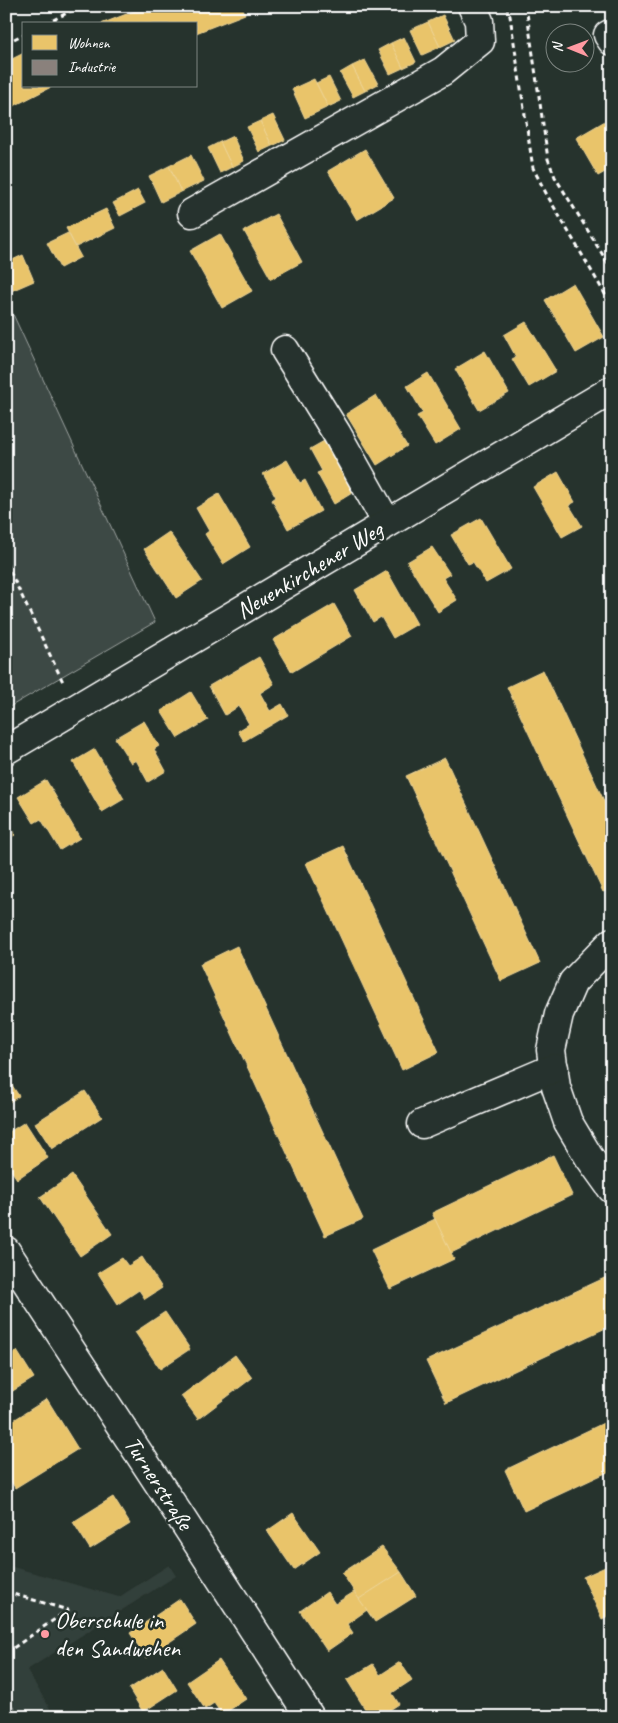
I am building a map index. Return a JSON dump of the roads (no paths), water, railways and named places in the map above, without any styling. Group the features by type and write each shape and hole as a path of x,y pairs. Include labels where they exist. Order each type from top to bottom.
{"street":[{"path":"192,213 443,71 480,41 479,22 472,6"},
{"path":"612,33 608,35 612,41"},
{"path":"285,350 337,434 387,523"},
{"name":"Neuenkirchener Weg","path":"6,750 612,390"},
{"path":"612,942 573,982 559,1014 551,1050 556,1087 568,1122 612,1190"},
{"path":"422,1124 554,1068"},
{"name":"Turnerstraße","path":"6,1251 173,1504 310,1717"}],"place":[{"name":"Oberschule in den Sandwehen","path":"45,1634"}]}
